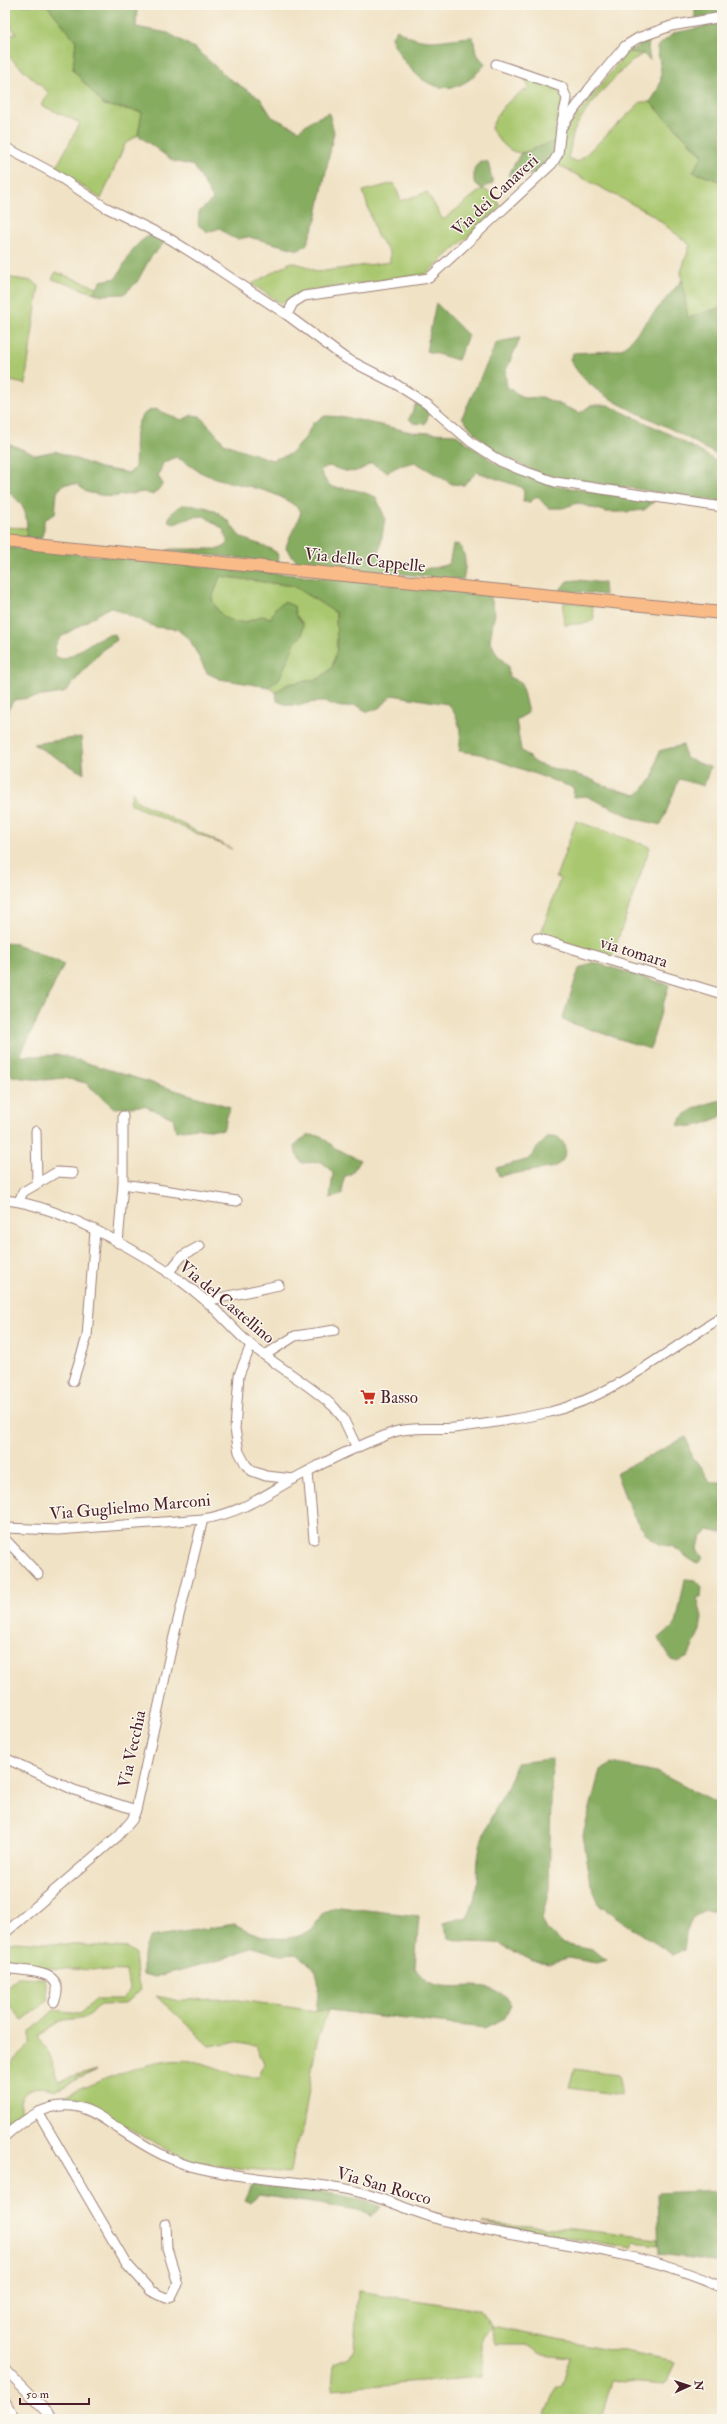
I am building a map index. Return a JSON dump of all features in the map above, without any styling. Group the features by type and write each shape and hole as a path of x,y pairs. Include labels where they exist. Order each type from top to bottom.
{"main road":[{"name":"Via delle Cappelle","path":"5,542 722,612"}],"street":[{"name":"Via dei Canaveri","path":"287,315 293,303 304,296 429,278 552,164 558,154 562,128 589,89 625,46 638,38 671,26 722,17"},
{"path":"496,64 562,87 567,98 560,123 562,128"},
{"path":"5,147 56,174 105,207 170,239 287,315 345,358 394,384 427,404 491,456 521,470 568,484 722,507"},
{"name":"via tomara","path":"537,938 722,994"},
{"path":"118,1243 123,1184 123,1116"},
{"path":"36,1131 37,1184"},
{"path":"19,1201 23,1192 57,1172 72,1173"},
{"path":"123,1184 237,1201"},
{"name":"Via del Castellino","path":"5,1200 19,1201 41,1207 95,1231 168,1273 206,1301 251,1345 334,1407 343,1418 359,1447"},
{"path":"73,1381 87,1336 95,1231"},
{"path":"168,1273 182,1256 200,1246"},
{"path":"206,1301 279,1285"},
{"name":"Via Guglielmo Marconi","path":"5,1528 58,1530 204,1519 242,1509 308,1472 359,1447 407,1428 459,1427 548,1412 576,1404 624,1380 722,1317"},
{"path":"264,1355 295,1336 335,1330"},
{"path":"251,1345 239,1374 236,1429 239,1452 246,1465 252,1471 266,1476 294,1479"},
{"path":"308,1472 314,1539"},
{"name":"Via Vecchia","path":"5,1934 118,1836 132,1820 136,1810 174,1636 204,1519"},
{"path":"5,1539 38,1574"},
{"path":"5,1758 74,1790 136,1810"},
{"path":"5,1968 48,1975 54,1980 57,1988 54,2002"},
{"name":"Via San Rocco","path":"5,2136 38,2112 50,2107 75,2106 93,2112 150,2149 188,2165 212,2171 342,2188 448,2221 626,2254 696,2275 722,2287"},
{"path":"38,2112 126,2263 151,2291 166,2298 172,2296 178,2284 167,2248 166,2224"},
{"path":"5,2369 54,2419"},
{"path":"5,2401 15,2419"}],"green space":[{"path":"5,5 47,5 76,41 73,70 104,105 143,112 138,135 125,144 101,199 56,168 80,123 41,105 49,93 5,53 8,36 16,33 5,20"},
{"path":"47,5 134,5 137,8 136,27 168,33 196,49 228,78 260,98 272,117 299,130 312,120 329,113 334,132 316,220 307,244 299,250 249,237 237,239 229,236 220,228 208,232 198,225 199,212 213,199 194,166 173,161 138,135 142,112 104,105 73,70 76,41"},
{"path":"695,5 722,5 722,12 707,17 695,18"},
{"path":"722,23 722,182 693,172 703,155 650,102 658,88 661,76 657,47 674,33"},
{"path":"397,29 416,39 425,41 473,37 476,53 485,64 471,78 458,86 444,88 432,84 420,77 399,53 391,38"},
{"path":"649,41 648,49 650,60 643,54 627,52"},
{"path":"633,51 643,54 617,75 583,115 574,131 568,158 578,162 641,102 650,102 703,156 693,172 722,182 722,307 688,318 681,272 690,245 651,214 558,165 565,131 627,52"},
{"path":"524,78 557,89 563,98 556,125 555,141 526,152 519,153 506,147 491,129 497,116 510,100 529,88"},
{"path":"555,141 553,155 538,174 508,176 520,154"},
{"path":"480,161 488,162 493,183 482,189 474,182 474,169"},
{"path":"394,183 401,201 427,192 443,220 482,189 490,192 501,207 426,274 299,293 282,304 252,284 291,262 306,266 317,272 390,262 390,253 377,236 363,191"},
{"path":"152,234 166,241 150,258 137,282 124,294 101,295 94,293 101,281 116,278 134,248"},
{"path":"56,272 96,287 94,293 52,279"},
{"path":"5,277 32,281 39,286 25,384 5,380"},
{"path":"682,280 688,318 722,307 722,458 676,431 627,408 600,392 588,383 578,372 570,359 573,353 613,351 624,348"},
{"path":"436,303 468,335 458,360 426,351"},
{"path":"520,338 505,373 507,387 524,398 542,397 580,413 591,405 608,405 671,435 722,464 722,502 544,475 508,458 479,437 462,417 497,342"},
{"path":"416,403 430,412 425,424 413,423 409,419"},
{"path":"155,409 182,420 192,415 200,416 225,444 272,460 290,454 305,438 313,423 325,416 345,417 411,432 455,434 495,463 546,484 654,502 644,510 626,512 606,512 577,503 563,508 548,508 537,496 530,502 523,502 524,492 521,487 477,472 464,485 452,484 415,462 399,466 387,472 371,463 360,470 351,472 329,466 320,470 330,486 358,491 376,497 385,518 379,555 388,566 419,569 434,568 449,564 453,545 459,544 462,548 465,562 463,580 299,564 286,548 301,511 290,502 278,496 252,487 213,477 200,472 176,457 163,463 158,476 163,484 153,495 144,492 110,497 86,492 77,484 64,484 57,492 55,514 44,520 44,529 41,539 26,537 27,522 25,512 15,497 9,492 5,492 5,442 36,455 55,451 100,468 130,473 135,467 135,442 138,425 141,418 147,412"},
{"path":"182,505 202,507 213,510 229,522 241,537 277,553 279,562 166,551 171,549 219,549 226,546 228,541 223,529 204,516 193,517 174,524 168,520 173,511"},
{"path":"5,527 27,528 26,537 5,535"},
{"path":"5,547 490,594 495,613 490,640 496,653 508,666 509,677 521,683 528,713 516,720 521,750 537,764 588,778 610,788 637,795 653,778 659,751 683,745 685,758 710,767 704,786 679,779 661,825 636,819 586,796 573,797 574,788 480,754 459,751 460,732 458,720 448,704 392,695 381,707 368,712 356,705 340,707 325,702 314,702 289,705 277,701 276,692 288,684 319,679 332,668 337,649 336,613 294,586 220,576 212,599 220,613 226,618 232,621 246,622 261,616 271,618 275,608 284,602 294,606 295,614 303,624 302,635 295,643 279,679 268,687 220,679 207,673 190,640 177,629 155,627 110,607 61,637 55,646 55,656 62,659 69,657 94,641 107,635 115,634 117,640 102,650 64,693 14,700 9,708 5,727 5,580 9,573 5,568"},
{"path":"220,576 294,586 336,612 337,649 332,668 319,679 288,684 276,692 268,687 279,679 295,642 302,635 303,624 295,614 294,606 271,619 261,616 253,620 238,622 226,618 220,613 212,599"},
{"path":"578,580 604,583 605,595 560,590 567,581"},
{"path":"564,602 592,605 594,618 588,623 565,625 563,615"},
{"path":"81,737 84,774 33,744"},
{"path":"132,791 137,801 232,849 130,803"},
{"path":"576,821 650,847 611,959 541,933 560,879 556,877"},
{"path":"5,943 16,944 64,964 20,1056 61,1055 230,1107 223,1130 196,1128 176,1131 173,1118 144,1106 114,1108 86,1083 64,1078 44,1080 13,1077 5,1064"},
{"path":"593,962 669,985 650,1049 562,1020 579,969"},
{"path":"722,1100 722,1116 695,1126 678,1125 681,1119 691,1111 703,1105"},
{"path":"309,1135 321,1136 335,1148 360,1160 351,1174 344,1177 342,1195 330,1198 333,1173 322,1162 302,1163 296,1154 295,1146 300,1140"},
{"path":"548,1137 558,1137 563,1142 566,1152 562,1161 555,1167 499,1176 496,1168 530,1159 537,1148"},
{"path":"686,1437 692,1458 701,1466 710,1482 722,1482 722,1533 709,1530 701,1538 697,1550 703,1558 698,1563 691,1560 673,1547 658,1543 643,1530 627,1502 616,1473"},
{"path":"685,1579 696,1580 702,1587 701,1597 697,1597 702,1617 700,1630 688,1657 678,1662 671,1660 659,1638 676,1624"},
{"path":"552,1759 549,1888 542,1919 547,1930 563,1943 593,1949 606,1960 596,1963 568,1958 550,1963 533,1961 496,1943 466,1942 449,1938 443,1923 467,1917 475,1896 479,1849 482,1839 490,1819 505,1793 516,1763"},
{"path":"612,1763 657,1772 720,1805 722,1803 722,1913 705,1910 692,1918 686,1934 684,1949 673,1955 600,1906 591,1884 583,1835 600,1770"},
{"path":"340,1907 419,1916 415,1968 418,1972 424,1979 441,1986 474,1986 494,1990 503,1995 511,2005 505,2018 484,2028 328,2010 316,2011 318,1978 312,1967 297,1954 280,1955 253,1947 220,1960 154,1977 143,1974 144,1949 151,1937 235,1924 252,1933 262,1936 272,1938 292,1938 311,1930 322,1914 331,1909"},
{"path":"14,1941 128,1948 135,1955 138,1982 141,1990 125,2004 100,2005 87,2017 63,2020 38,2036 49,2053 59,2081 97,2070 55,2090 41,2087 34,2088 24,2093 21,2098 21,2113 6,2126 5,2069 30,2044 30,2032 54,2010 80,2013 97,1999 123,1999 129,1989 126,1971 45,1968 5,1961 5,1946"},
{"path":"18,1977 44,1978 48,2000 23,2021 5,2000 5,1988"},
{"path":"156,1996 176,2000 232,1999 316,2011 328,2010 316,2045 302,2133 293,2153 290,2173 228,2167 188,2159 155,2144 87,2102 56,2099 122,2072 158,2063 175,2061 191,2061 209,2065 242,2076 259,2077 264,2063 256,2046 233,2042 210,2046"},
{"path":"574,2069 618,2075 622,2095 569,2088"},
{"path":"252,2185 334,2194 350,2197 382,2207 372,2216 358,2210 259,2195 250,2203 245,2200"},
{"path":"722,2190 722,2262 659,2254 657,2193"},
{"path":"482,2223 573,2229 658,2239 658,2245 634,2242 632,2248"},
{"path":"358,2291 479,2310 492,2326 483,2339 483,2377 332,2389 334,2363 349,2357 354,2349"},
{"path":"492,2326 675,2362 666,2384 612,2380 601,2419 557,2419 545,2414 556,2387 562,2387 570,2357 542,2354 527,2344 497,2344"}],"place":[{"name":"Basso","path":"368,1397"}]}
